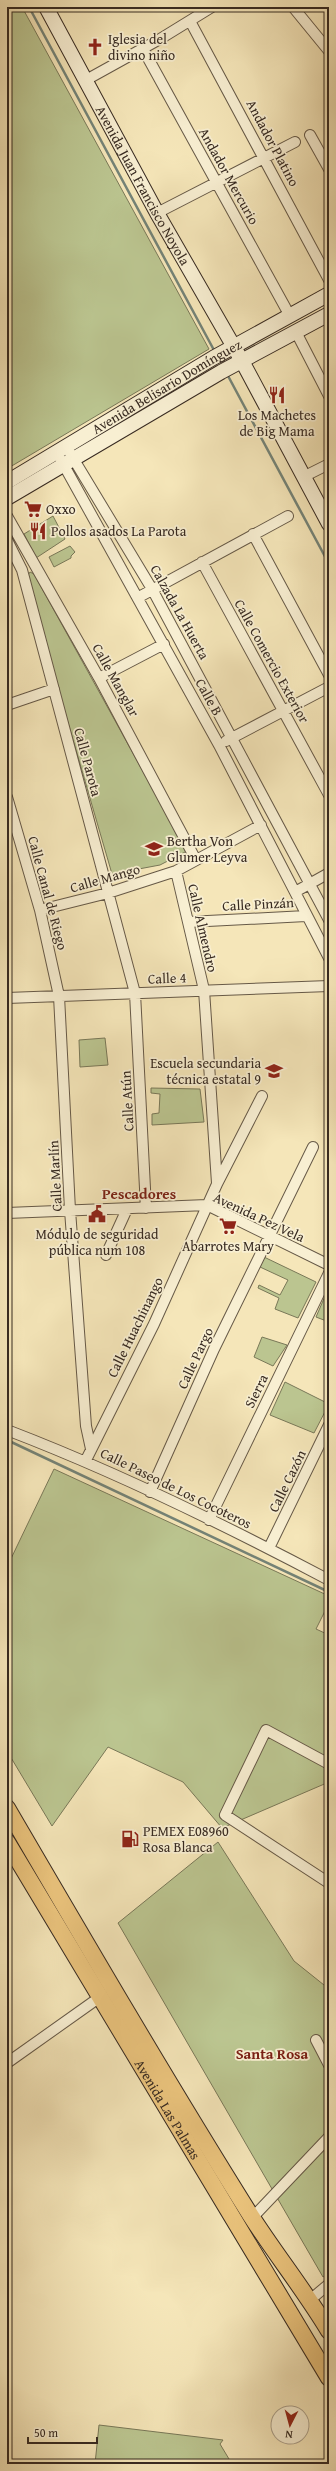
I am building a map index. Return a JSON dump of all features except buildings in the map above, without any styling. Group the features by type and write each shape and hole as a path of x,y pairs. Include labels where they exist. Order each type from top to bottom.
{"main road":[{"name":"Avenida Las Palmas","path":"7,1808 85,1942 252,2218 310,2300 329,2331"},
{"name":"Avenida Las Palmas","path":"7,1842 329,2378"}],"street":[{"name":"Avenida Juan Francisco Noyola","path":"46,7 158,213 224,353 303,477 329,524"},
{"path":"86,80 143,49 212,7"},
{"path":"292,7 329,51"},
{"name":"Andador Platino","path":"190,21 265,158 329,280"},
{"name":"Andador Mercurio","path":"143,49 290,316"},
{"path":"310,135 329,170"},
{"path":"158,213 295,142"},
{"name":"Avenida Belisario Domínguez","path":"7,482 199,367 329,294"},
{"name":"Avenida Belisario Domínguez","path":"7,498 232,366 329,314"},
{"path":"296,332 326,384 329,396"},
{"path":"199,367 206,381"},
{"name":"Calzada La Huerta","path":"62,450 152,589 329,920"},
{"name":"Calle B","path":"69,463 219,745 329,958"},
{"path":"303,477 329,464"},
{"name":"Calle Manglar","path":"7,516 99,678 196,860"},
{"path":"139,596 288,516"},
{"path":"253,534 329,675"},
{"name":"Calle Parota","path":"7,540 22,570 135,993"},
{"name":"Calle Comercio Exterior","path":"202,562 329,795"},
{"path":"22,570 33,564"},
{"path":"99,678 164,644"},
{"path":"219,745 329,687"},
{"path":"7,705 54,689"},
{"name":"Calle Canal de Riego","path":"7,797 40,910 59,996"},
{"name":"Calle Mango","path":"40,910 108,893 176,871 261,825"},
{"name":"Calle Almendro","path":"176,871 204,990 217,1184"},
{"path":"295,892 329,874"},
{"name":"Calle Pinzán","path":"188,922 306,916"},
{"name":"Calle 4","path":"7,998 329,986"},
{"name":"Calle Atún","path":"135,993 146,1208"},
{"name":"Calle Marlín","path":"59,996 70,1210 86,1426 91,1449"},
{"name":"Calle Huachinango","path":"86,1460 154,1324 217,1184 262,1096"},
{"name":"Calle Pargo","path":"150,1492 214,1349 313,1147"},
{"name":"Avenida Pez Vela","path":"7,1213 207,1205 329,1265"},
{"path":"106,1255 127,1209"},
{"name":"Sierra","path":"209,1520 329,1274"},
{"name":"Calle Cazón","path":"269,1548 328,1429"},
{"name":"Calle Paseo de Los Cocoteros","path":"7,1430 86,1460 269,1548 329,1580"},
{"path":"329,1764 266,1730 225,1815 329,1883"},
{"path":"7,2063 100,1997"},
{"path":"316,2040 329,2065"},
{"path":"252,2218 329,2137"},
{"path":"310,2300 329,2284"}],"green space":[{"path":"7,7 22,7 209,349 10,467 7,465"},
{"path":"53,516 65,539 36,558 24,534"},
{"path":"70,546 75,552 71,558 54,567 49,557"},
{"path":"30,572 34,574 187,851 160,865 112,874 26,578"},
{"path":"105,1038 108,1065 80,1067 79,1040"},
{"path":"151,1088 200,1089 204,1122 152,1125 152,1114 159,1113 160,1094 151,1093"},
{"path":"264,1257 316,1282 298,1318 275,1309 279,1298 258,1288 259,1285 280,1295 288,1280 260,1267"},
{"path":"329,1287 329,1322 316,1317"},
{"path":"262,1337 287,1345 273,1366 254,1357"},
{"path":"285,1382 329,1404 314,1433 270,1415"},
{"path":"54,1469 329,1596 329,1603 316,1629 329,1635 329,1782 222,1828 183,1782 108,1747 52,1826 7,1751 7,1567"},
{"path":"218,1842 294,1961 329,1989 329,2273 323,2277 118,1923"},
{"path":"99,2425 223,2440 220,2444 232,2464 95,2464"}],"waterway":[{"path":"29,7 215,352"},
{"path":"227,374 329,564"},
{"path":"7,1440 329,1592"}],"place":[{"name":"Iglesia del divino niño","path":"95,47"},
{"name":"Los Machetes de Big Mama","path":"277,395"},
{"name":"Oxxo","path":"33,509"},
{"name":"Pollos asados La Parota","path":"38,531"},
{"name":"Bertha Von Glumer Leyva","path":"154,849"},
{"name":"Escuela secundaria técnica estatal 9","path":"274,1071"},
{"name":"Módulo de seguridad pública num 108","path":"97,1214"},
{"name":"Abarrotes Mary","path":"228,1226"},
{"name":"PEMEX E08960 Rosa Blanca","path":"130,1839"}],"district":[{"name":"Pescadores","path":"139,1193"},
{"name":"Santa Rosa","path":"272,2053"}]}
